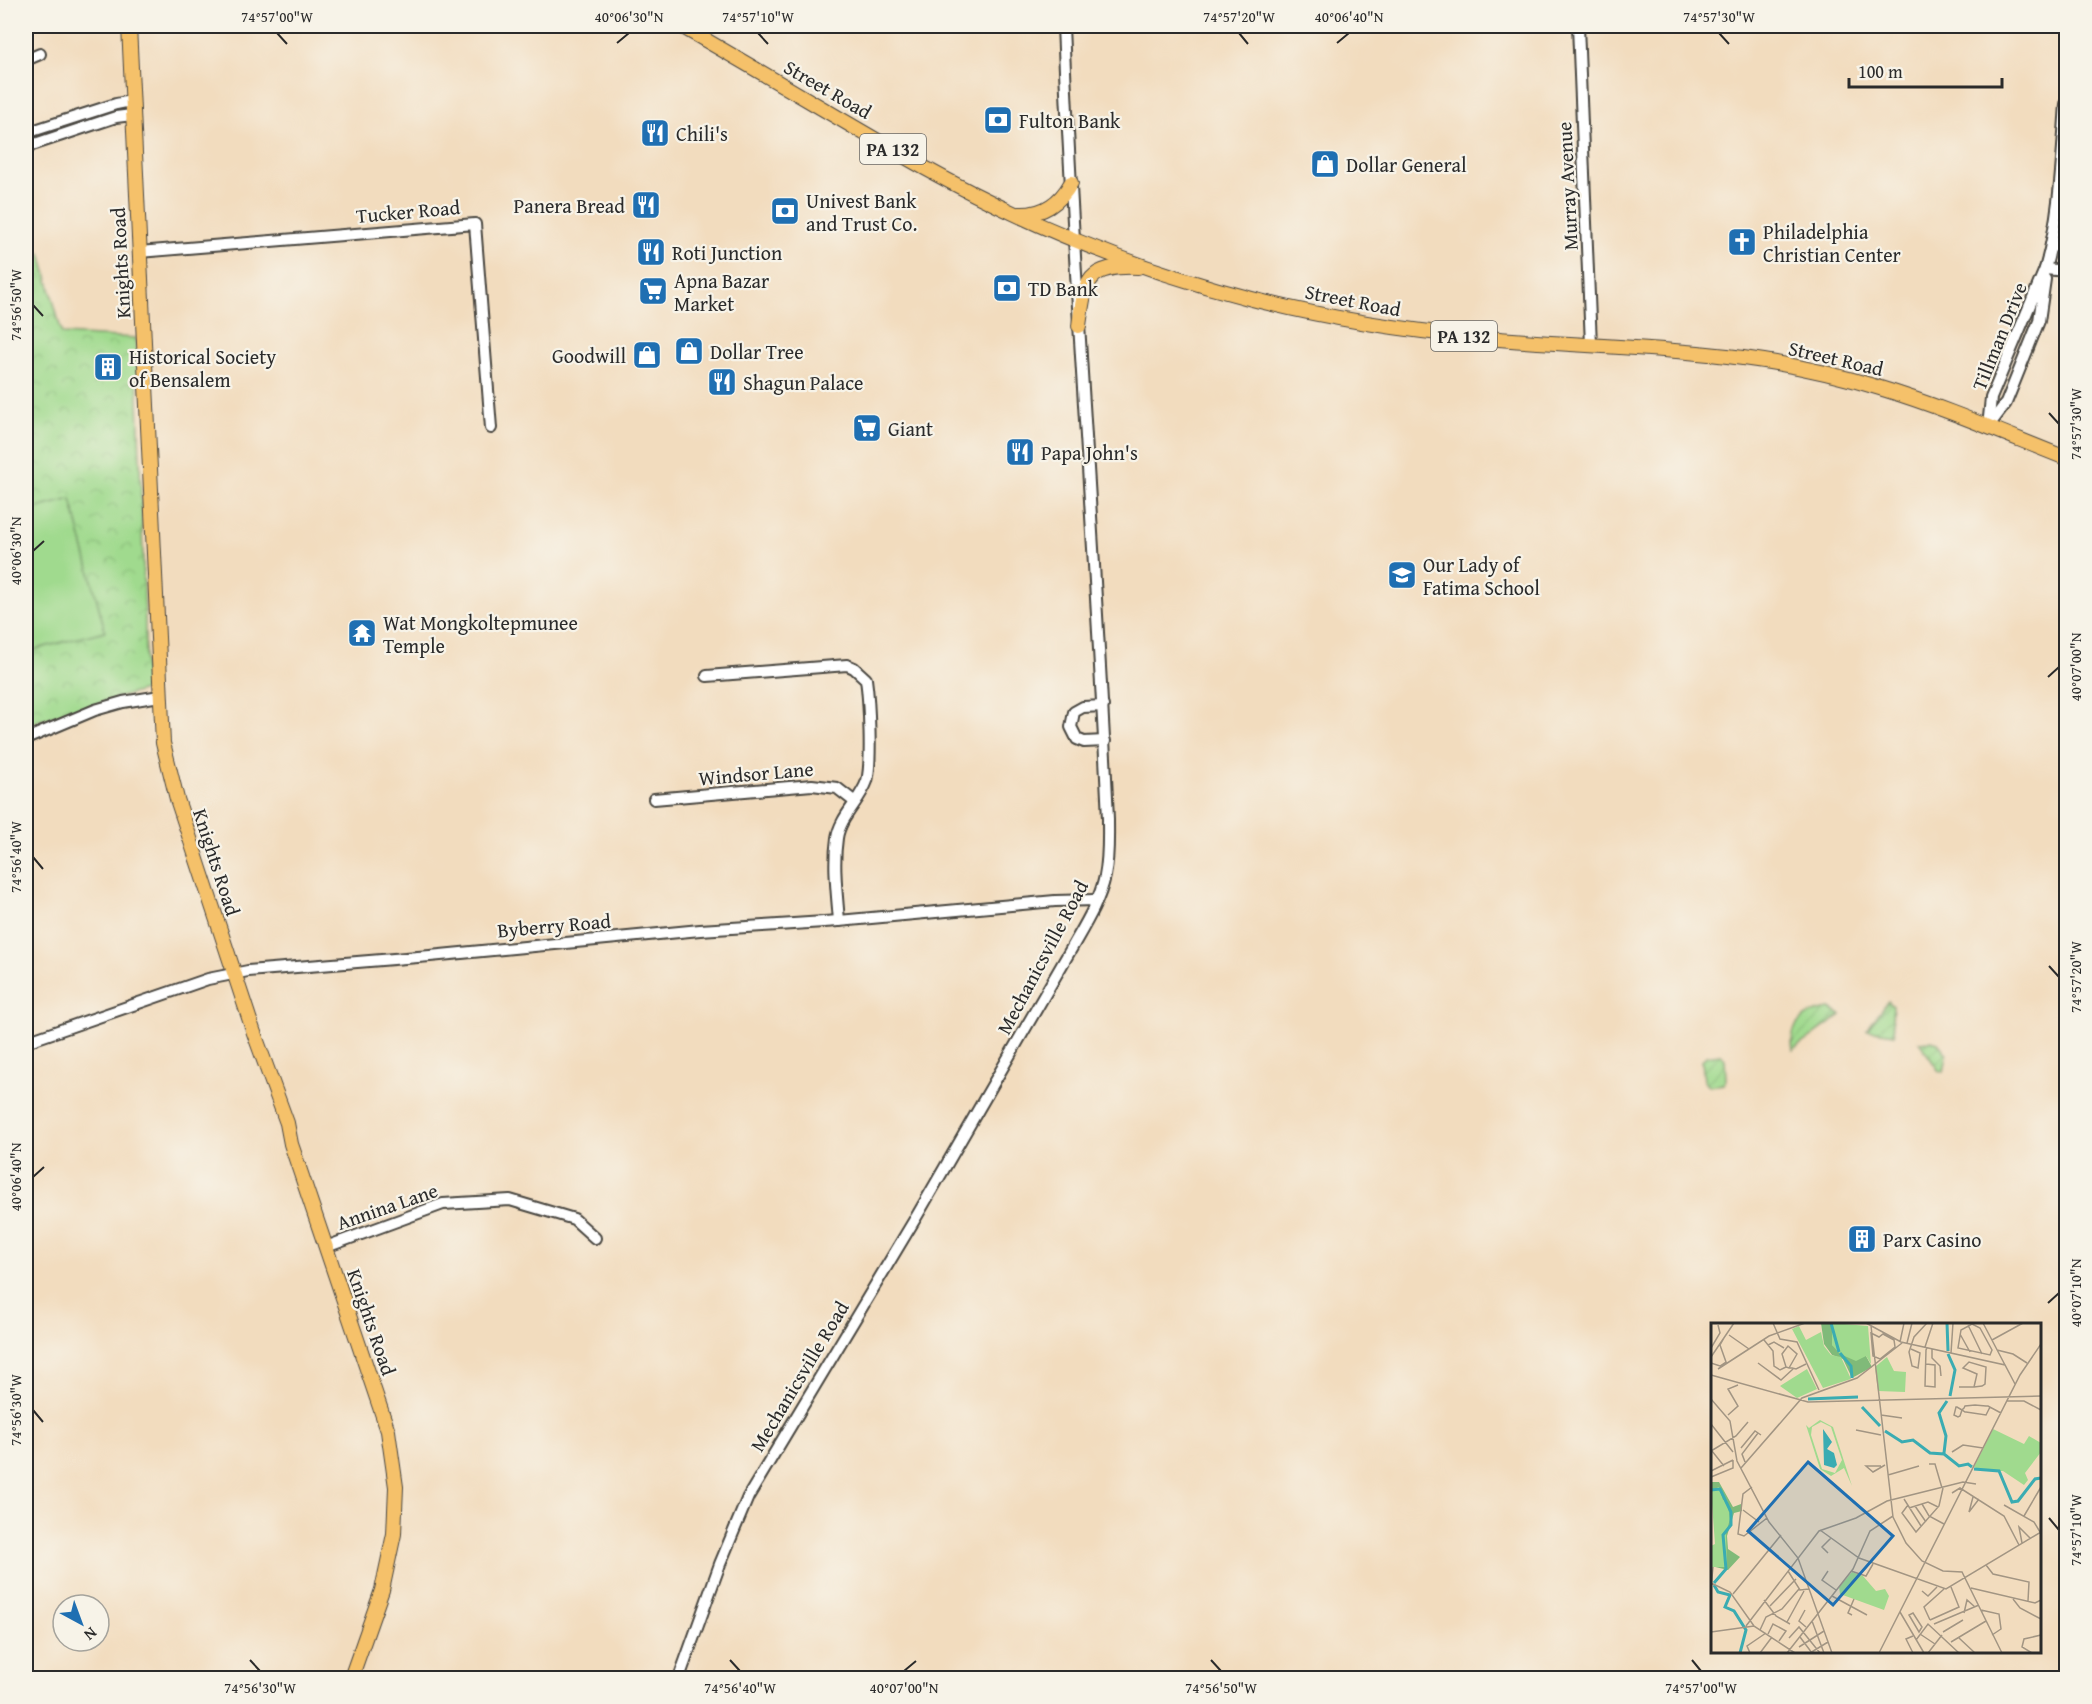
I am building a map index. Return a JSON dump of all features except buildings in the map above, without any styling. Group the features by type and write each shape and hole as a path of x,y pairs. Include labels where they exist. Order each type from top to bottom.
{"main road":[{"name":"Knights Road","path":"129,26 163,743 168,770 234,973 287,1123 291,1144 388,1431 396,1487 394,1534 381,1590 351,1678"},
{"name":"Street Road","path":"681,26 925,168 1017,214 1149,268 1252,299 1372,325 1480,338 1702,353 1803,369 1878,387 2067,458"},
{"path":"1017,214 1039,212 1051,206 1059,200 1071,183"},
{"path":"1079,326 1086,287 1095,274 1114,268 1149,268"}],"street":[{"name":"Mechanicsville Road","path":"680,1678 724,1553 748,1497 975,1116 1074,944 1104,879 1108,848 1105,741 1063,26"},
{"name":"Murray Avenue","path":"1578,26 1591,345"},
{"path":"26,60 40,54"},
{"path":"26,134 116,104 132,108"},
{"name":"Tillman Drive","path":"1988,427 2007,403 2039,321 2045,270 2059,191 2067,104"},
{"path":"26,147 116,117 132,108"},
{"name":"Tucker Road","path":"139,252 475,224 491,428"},
{"path":"2051,246 2067,247"},
{"path":"2045,270 2067,271"},
{"name":"Tillman Drive","path":"1988,427 1991,398 2045,270"},
{"path":"707,675 847,665 861,673 866,679 869,767 867,780 837,836 835,863 839,921"},
{"path":"26,739 66,720 95,710 123,702 159,696"},
{"path":"1103,706 1083,707 1074,712 1071,727 1077,739 1084,742 1105,741"},
{"name":"Windsor Lane","path":"654,799 812,784 837,788 855,802"},
{"name":"Byberry Road","path":"26,1042 208,979 234,973 700,930 1096,900"},
{"name":"Annina Lane","path":"326,1247 442,1204 510,1200 574,1219 595,1238"}],"green space":[{"path":"41,253 62,334 136,338 145,690 26,726 26,259"},
{"path":"71,499 105,631 29,651 26,638 26,511"},
{"path":"1888,1001 1893,1006 1895,1034 1867,1030"},
{"path":"1830,1009 1841,1015 1793,1050 1793,1033 1801,1020 1813,1013"},
{"path":"1919,1042 1938,1043 1947,1054 1944,1072 1939,1071"},
{"path":"1720,1054 1725,1059 1726,1079 1724,1084 1709,1086 1704,1081 1702,1061 1706,1056"}],"place":[{"name":"Fulton Bank","path":"998,120"},
{"name":"Chili's","path":"655,133"},
{"name":"Dollar General","path":"1325,164"},
{"name":"Panera Bread","path":"646,205"},
{"name":"Univest Bank and Trust Co.","path":"785,211"},
{"name":"Philadelphia Christian Center","path":"1742,242"},
{"name":"Roti Junction","path":"651,252"},
{"name":"TD Bank","path":"1007,288"},
{"name":"Apna Bazar Market","path":"653,291"},
{"name":"Dollar Tree","path":"689,351"},
{"name":"Goodwill","path":"647,355"},
{"name":"Historical Society of Bensalem","path":"108,367"},
{"name":"Shagun Palace","path":"722,382"},
{"name":"Giant","path":"867,428"},
{"name":"Papa John's","path":"1020,452"},
{"name":"Our Lady of Fatima School","path":"1402,575"},
{"name":"Wat Mongkoltepmunee Temple","path":"362,633"},
{"name":"Parx Casino","path":"1862,1239"}]}
